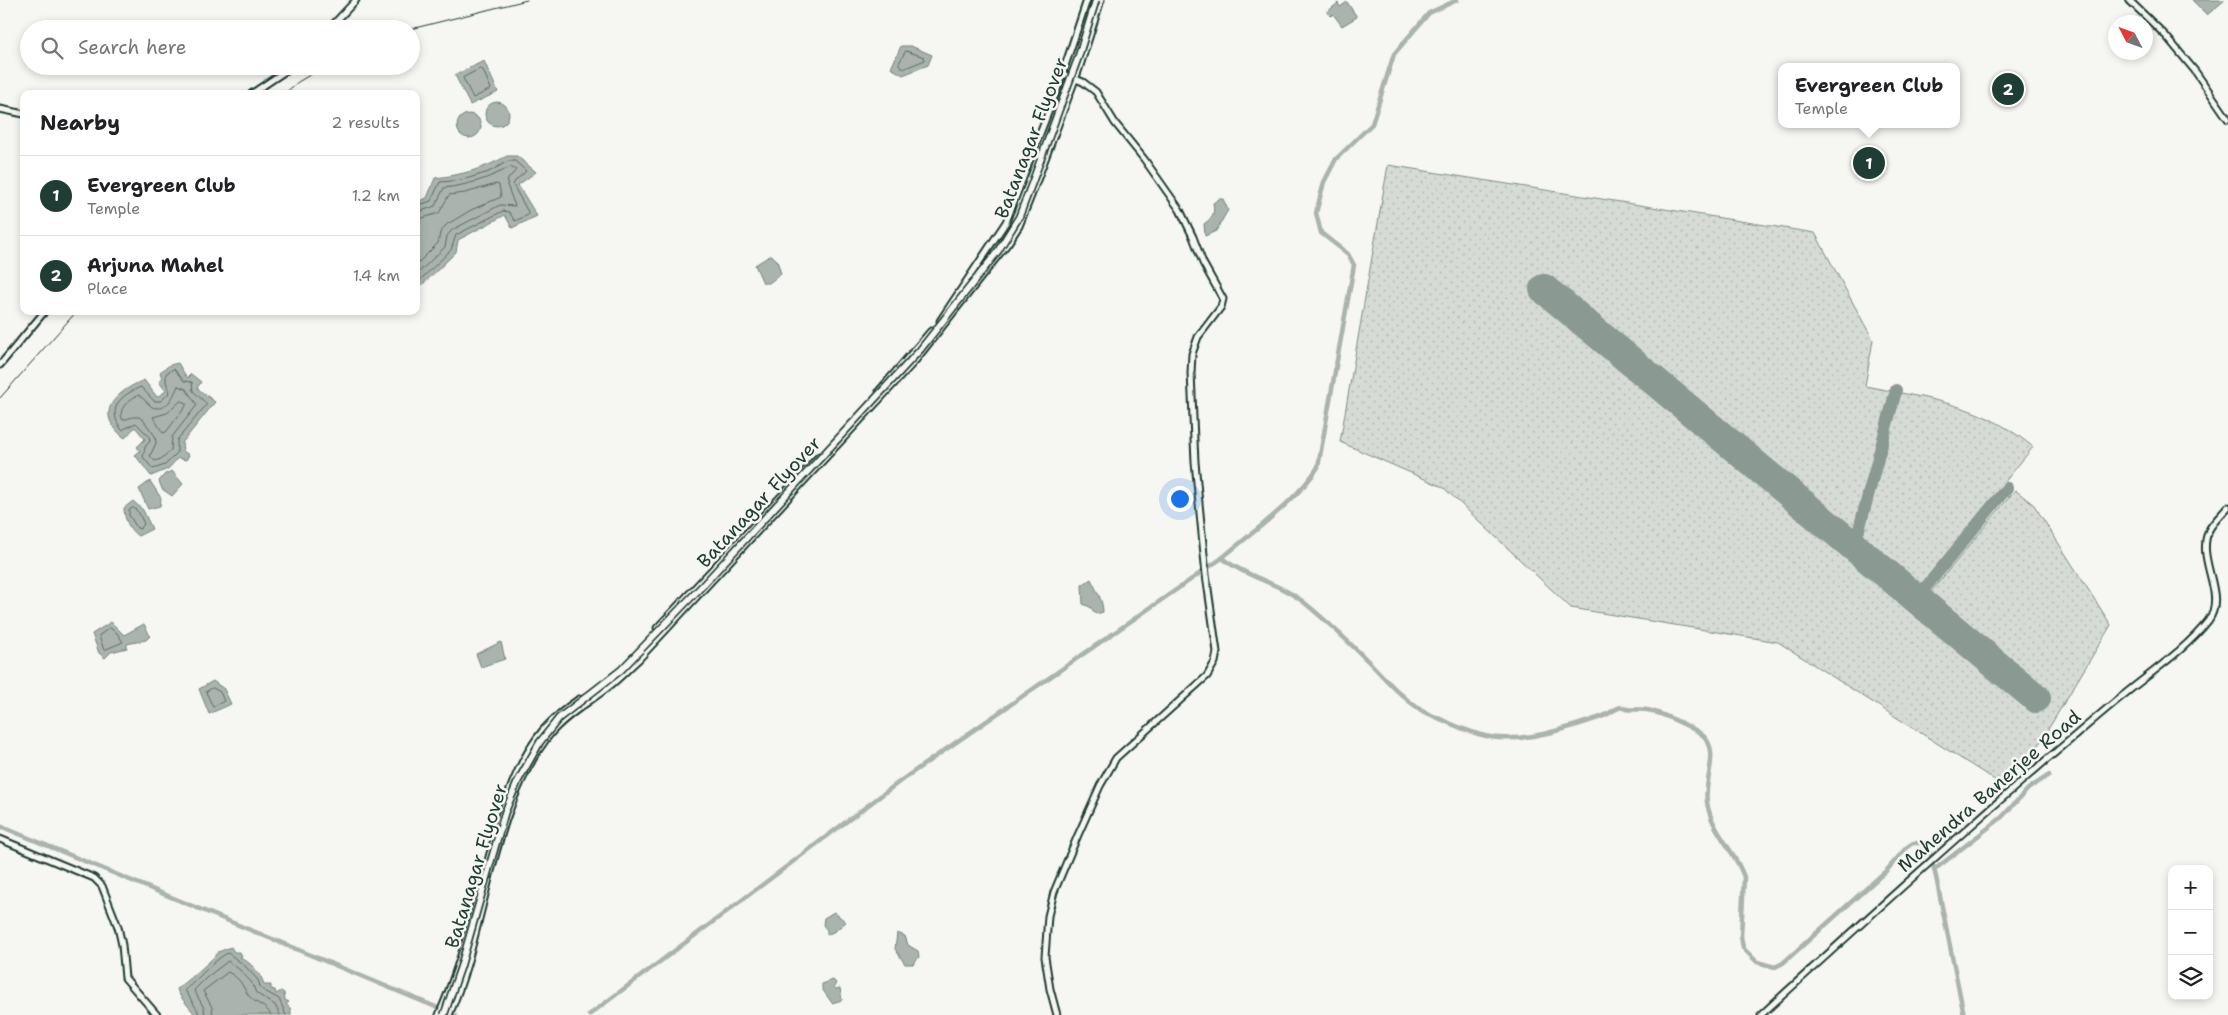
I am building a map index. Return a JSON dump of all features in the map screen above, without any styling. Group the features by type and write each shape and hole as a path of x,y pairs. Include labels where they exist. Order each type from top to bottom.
{"main road":[{"name":"Batanagar Flyover","path":"444,1015 461,966 505,812 518,781 540,742 559,718 621,670 702,585 920,350 998,251 1019,216 1032,183 1078,58 1096,0"}],"street":[{"path":"337,20 356,0"},
{"path":"439,1015 470,926 505,803 536,741 556,716 612,675 637,650 838,437 938,323 1006,222 1063,74 1088,0"},
{"path":"449,1015 511,807 543,744 562,722 607,688 638,660 845,438 941,330 1008,243 1019,226 1075,79 1101,0"},
{"path":"2129,0 2172,43 2195,71 2228,119"},
{"path":"1057,1015 1050,990 1045,957 1048,916 1054,892 1112,763 1120,753 1199,684 1212,668 1217,652 1205,573 1195,462 1191,362 1198,337 1221,307 1223,298 1203,263 1180,210 1144,159 1115,123 1096,92 1063,74"},
{"path":"257,90 280,75"},
{"path":"0,109 20,113"},
{"path":"0,365 42,315"},
{"name":"Mahendra Banerjee Road","path":"1761,1015 1935,858 2102,712 2180,650 2202,628 2213,614 2215,600 2213,579 2206,562 2208,532 2228,507"},
{"path":"0,839 94,878 99,882 121,940 125,978 157,1015"}],"shaded area":[{"path":"1388,165 1815,233 1873,340 1865,386 1891,391 1853,531 1550,282 1538,297 2032,703 2044,689 1929,594 2015,490 2034,505 2111,625 2032,756 2001,784 1778,642 1571,608 1443,487 1340,442"},
{"path":"1901,393 1971,411 2018,435 2033,447 1920,587 1862,539"}],"water":[{"path":"2192,0 2225,0 2207,15"},
{"path":"1347,2 1357,17 1342,26 1333,14 1331,16 1327,12 1338,3 1340,7"},
{"path":"901,46 911,46 932,55 928,65 903,75 891,68"},
{"path":"484,61 498,92 470,105 455,75"},
{"path":"497,102 506,105 509,114 506,123 497,126 488,123 485,114 488,105"},
{"path":"469,114 478,117 481,126 478,135 469,138 460,135 457,126 460,117"},
{"path":"507,156 517,156 536,172 518,185 537,216 512,228 505,215 458,240 456,252 420,287 420,201 427,198 435,178 472,171"},
{"path":"1223,199 1228,210 1216,231 1205,236 1204,224 1213,215 1213,203"},
{"path":"771,255 777,260 781,274 769,283 763,283 755,265"},
{"path":"178,363 187,378 191,374 201,382 197,388 215,402 182,443 183,451 189,455 186,460 178,458 168,469 151,476 135,455 140,451 137,447 145,439 135,427 125,438 122,436 113,426 109,418 109,411 116,397 144,380 157,397 166,391 159,382 162,378 160,372 170,365"},
{"path":"172,471 183,484 172,496 162,489 159,481 165,474"},
{"path":"150,481 161,498 160,506 148,509 139,489"},
{"path":"133,501 143,510 152,529 138,536 130,527 124,512 124,508"},
{"path":"1091,579 1103,608 1103,612 1096,614 1090,607 1083,604 1082,585"},
{"path":"111,622 124,635 144,624 150,636 146,640 127,644 127,648 111,652 105,658 99,653 92,634"},
{"path":"501,642 505,659 481,667 476,654"},
{"path":"213,681 224,689 231,704 209,714 199,689"},
{"path":"834,912 846,922 827,935 827,930 823,925 824,918"},
{"path":"897,933 905,936 908,945 918,951 919,957 913,964 905,964 895,949"},
{"path":"231,947 234,952 240,952 242,956 240,957 255,969 264,985 271,985 271,989 275,990 276,994 281,991 284,993 285,1000 289,1002 286,1004 291,1009 291,1015 195,1015 177,989 206,965 218,952"},
{"path":"833,980 836,983 834,987 836,989 840,988 842,1000 832,1003 822,989 822,984"}],"waterway":[{"path":"589,1015 903,779 1222,558 1299,492 1318,467 1354,265 1348,254 1321,233 1316,213 1324,182 1336,159 1372,124 1394,54 1429,13 1457,0"},
{"path":"1222,558 1242,571 1275,585 1306,604 1332,626 1396,690 1415,706 1422,711 1464,729 1491,737 1517,738 1561,730 1604,716 1621,707 1652,711 1700,733 1707,740 1710,747 1711,765 1706,793 1709,812 1744,877 1741,936 1743,948 1757,962 1775,967 1783,963 1887,870 1907,847 1913,843 1921,843 1930,852 1964,1015"},
{"path":"1934,870 2001,818 2028,789 2049,775"},
{"path":"0,826 455,1015"}],"taxiway":[{"path":"1845,540 1858,533 1896,390"},
{"path":"1916,599 2007,488"},
{"path":"1858,533 1857,544 1861,553"}],"runway":[{"path":"1544,289 2036,698"}],"railway":[{"path":"420,27 527,0"},
{"path":"289,90 310,75"},
{"path":"0,398 73,315"}],"place":[{"name":"Arjuna Mahel","path":"2008,89"},
{"name":"Evergreen Club","path":"1869,163"}]}
